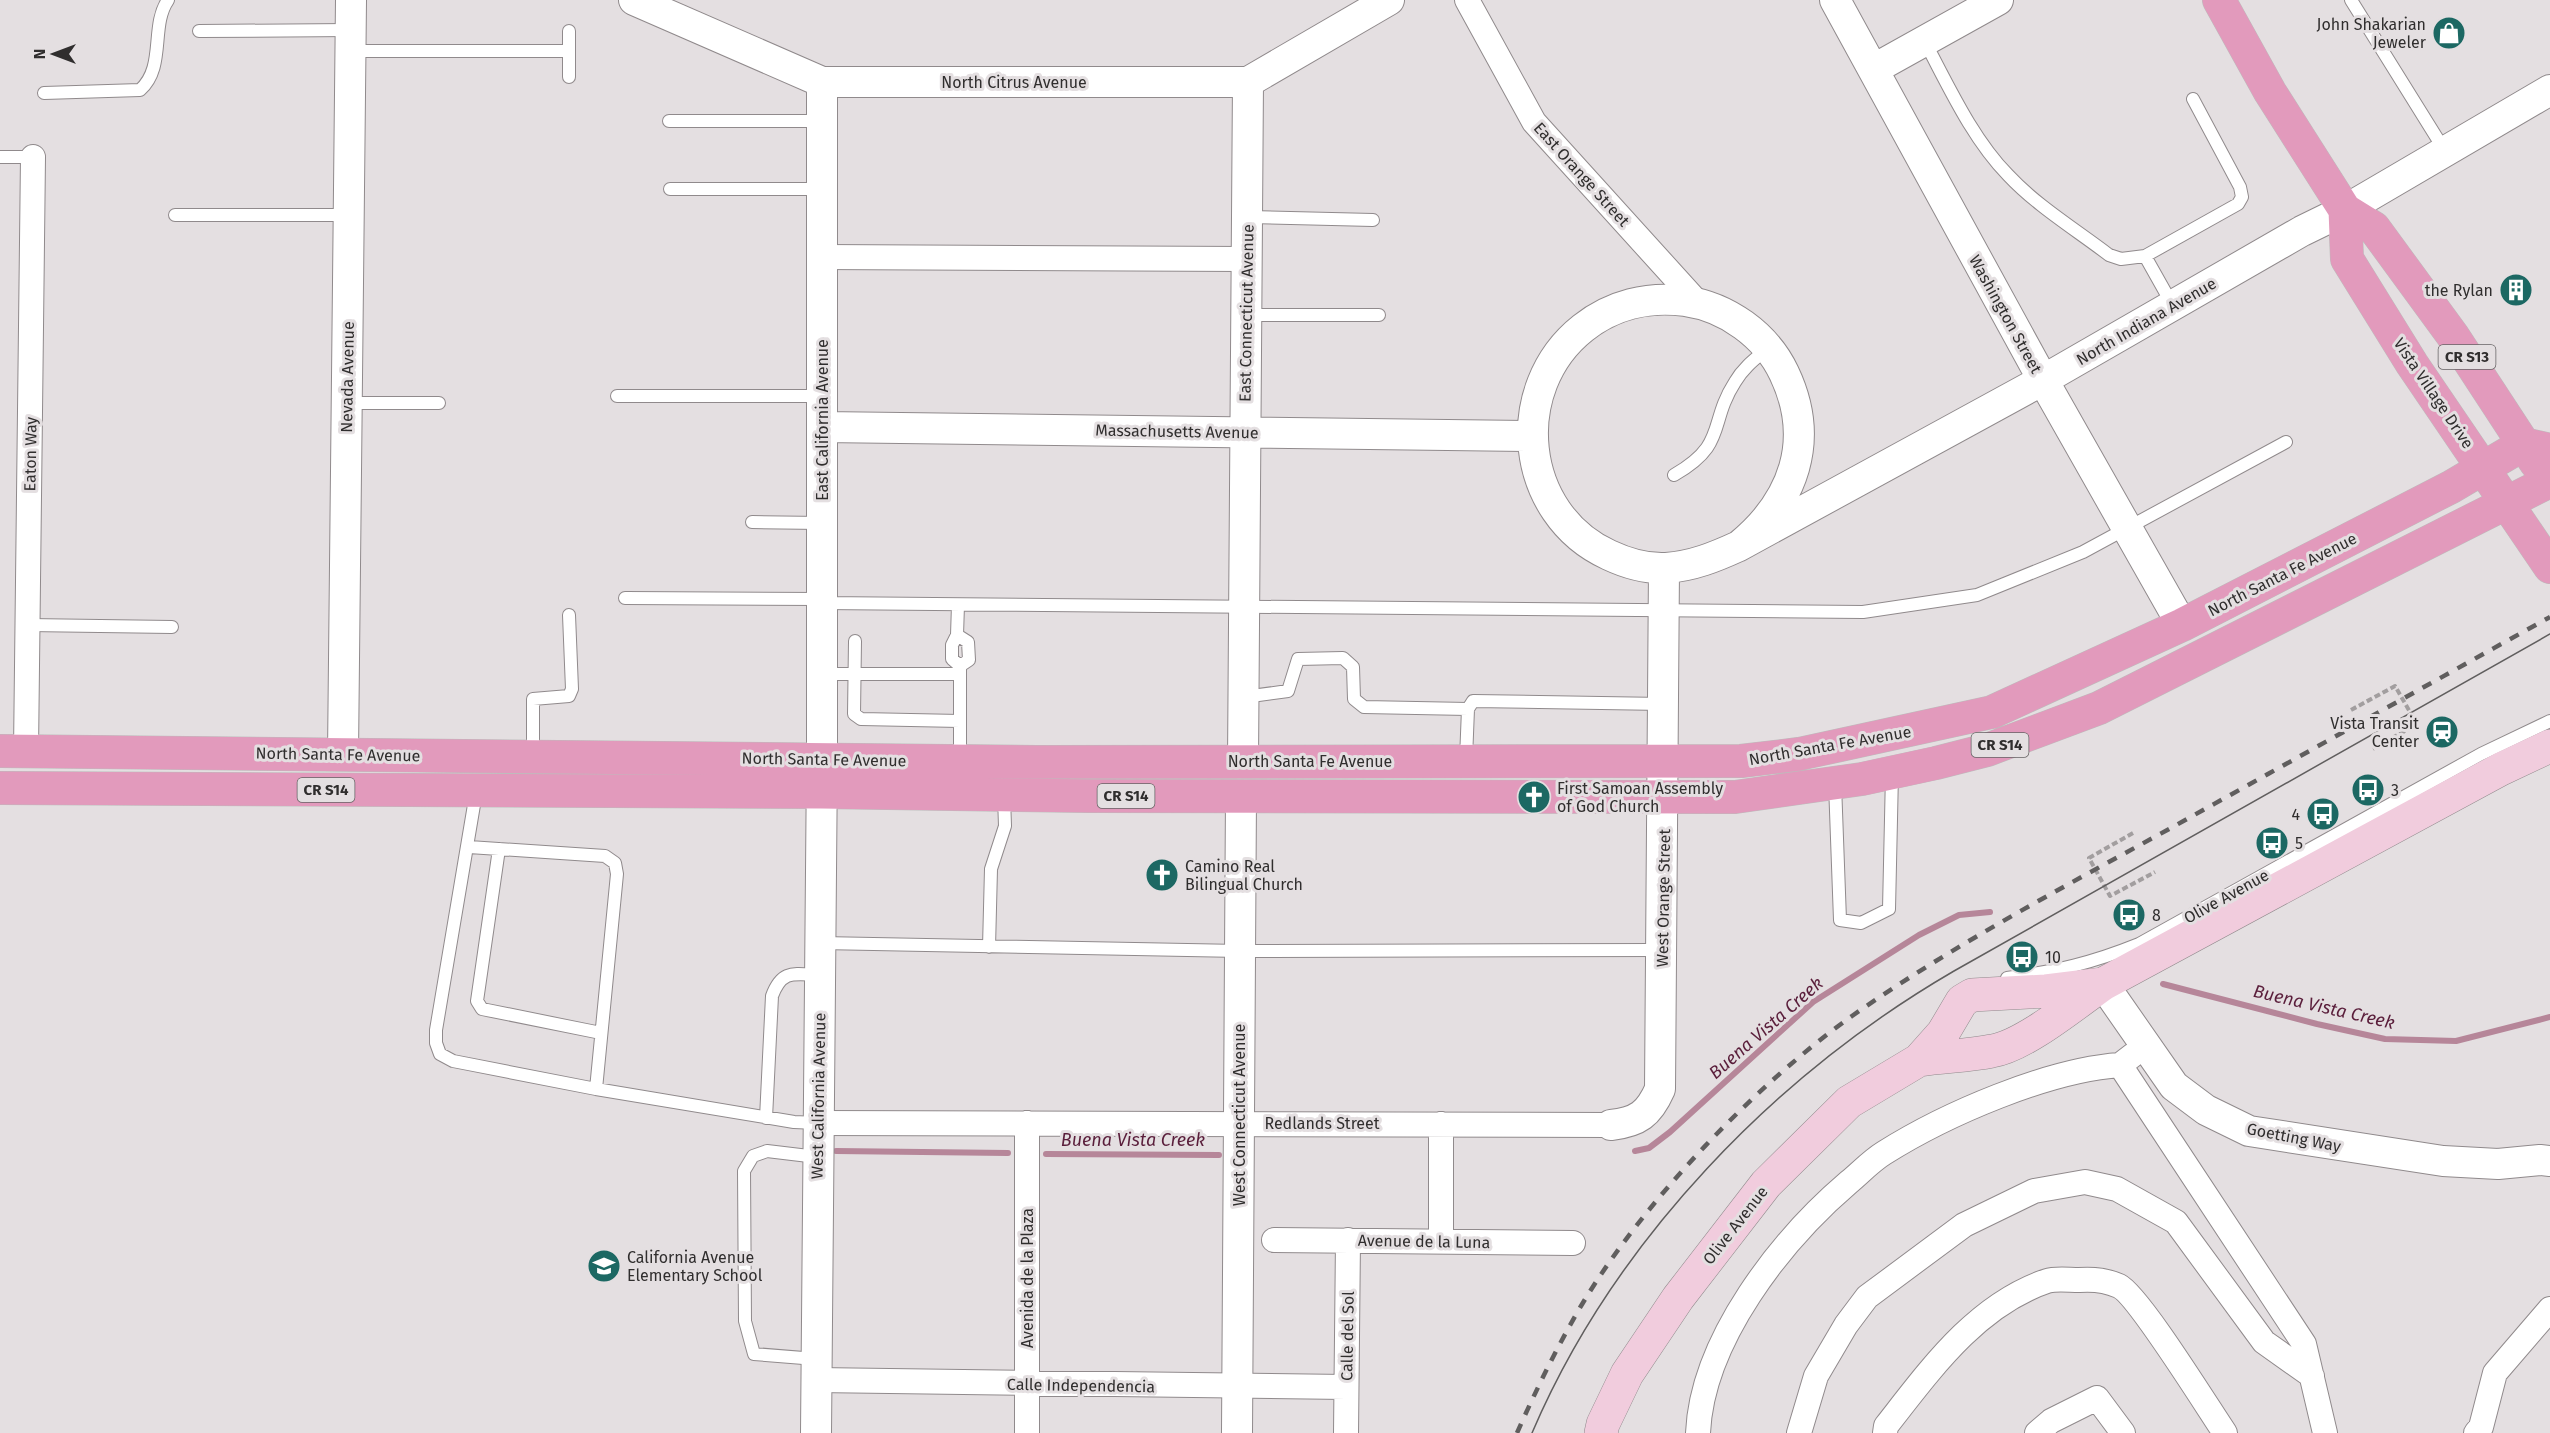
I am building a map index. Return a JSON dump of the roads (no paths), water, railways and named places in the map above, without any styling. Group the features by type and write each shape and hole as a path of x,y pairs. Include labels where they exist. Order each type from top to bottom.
{"main road":[{"name":"CR S13","path":"2219,0 2270,92 2345,210 2374,228 2537,447 2550,482"},
{"name":"Vista Village Drive","path":"2345,210 2347,259 2412,364 2550,567"},
{"name":"North Santa Fe Avenue","path":"13,751 960,761 1741,761 1799,754 1992,712 2182,625 2483,468 2537,447"},
{"name":"North Santa Fe Avenue","path":"0,788 1736,797 1835,783 1987,750 2099,708 2550,482"},
{"path":"1892,772 1919,751 1960,740 1992,712"},
{"name":"Olive Avenue","path":"1919,1060 1950,1054 1993,1051 2037,1029 2103,984 2516,761 2550,746"},
{"path":"476,791 480,781 489,775 568,774 616,756"},
{"name":"Olive Avenue","path":"1982,985 1972,995 1991,992 2046,992 2103,984"},
{"path":"1982,985 1961,1015 1966,1030 1980,1045 1993,1051"},
{"name":"Olive Avenue","path":"1601,1433 1627,1374 1678,1298 1766,1184 1849,1102 1919,1060 1982,985"}],"street":[{"name":"Nevada Avenue","path":"343,754 351,0"},
{"name":"North Citrus Avenue","path":"634,0 822,82 1248,81 1389,0"},
{"name":"East Orange Street","path":"1467,0 1534,122 1698,303"},
{"name":"Washington Street","path":"1835,0 2043,380 2182,625"},
{"path":"1874,69 1998,0"},
{"name":"East Connecticut Avenue","path":"1243,761 1248,81"},
{"name":"East California Avenue","path":"822,82 822,759"},
{"name":"North Indiana Avenue","path":"1739,546 2043,380 2302,231 2345,210 2550,90"},
{"name":"Eaton Way","path":"13,751 28,625 33,157"},
{"path":"822,257 1246,259"},
{"path":"1671,299 1698,303 1722,312 1744,325 1768,348 1790,386 1797,411 1799,437 1796,463 1788,487 1776,510 1759,530 1739,546 1703,562 1664,568 1619,560 1580,537 1550,502 1534,459 1532,436 1534,409 1542,382 1554,358 1572,337 1593,321 1643,301 1671,299"},
{"name":"Massachusetts Avenue","path":"823,427 1532,436"},
{"name":"West Orange Street","path":"1611,1125 1631,1123 1653,1106 1660,1089 1664,568"},
{"name":"West California Avenue","path":"816,1433 822,759"},
{"name":"West Connecticut Avenue","path":"1238,1433 1241,796"},
{"name":"Goetting Way","path":"2103,984 2174,1086 2206,1110 2249,1131 2443,1161 2498,1164 2550,1161"},
{"path":"1698,1433 1710,1376 1725,1335 1761,1278 1814,1212 1882,1154 1978,1103 2087,1067 2120,1065 2146,1047"},
{"path":"2120,1065 2304,1344 2325,1433"},
{"name":"Redlands Street","path":"817,1123 1611,1125"},
{"name":"Avenida de la Plaza","path":"1027,1123 1027,1433"},
{"path":"1440,1124 1440,1241"},
{"path":"1799,1433 1816,1376 1846,1325 1867,1297 1964,1225 2034,1191 2085,1182 2117,1189 2176,1222 2264,1342 2312,1376"},
{"name":"Avenue de la Luna","path":"1274,1240 1573,1243"},
{"name":"Calle del Sol","path":"1346,1433 1348,1240"},
{"path":"1885,1433 1887,1425 1939,1359 1976,1323 2021,1293 2049,1280 2094,1279 2120,1286 2140,1308 2225,1433"},
{"path":"2476,1433 2481,1427 2494,1373 2550,1309"},
{"name":"Calle Independencia","path":"816,1370 1027,1385 1346,1387"},
{"path":"2037,1433 2051,1421 2097,1398 2123,1433"}],"lane":[{"path":"44,93 140,90 149,82 154,66 162,17 168,0"},
{"path":"2351,0 2446,152"},
{"path":"199,31 568,51"},
{"path":"569,31 569,77"},
{"path":"1925,40 1955,99 1984,145 2023,190 2109,255 2121,259 2145,256 2238,204 2242,197 2240,186 2193,99"},
{"path":"669,122 822,122"},
{"path":"0,157 33,157"},
{"path":"670,189 822,189"},
{"path":"175,216 349,215"},
{"path":"1247,217 1372,220"},
{"path":"2145,256 2173,305"},
{"path":"1246,315 1379,315"},
{"path":"1674,475 1698,460 1710,445 1734,383 1749,364 1768,348"},
{"path":"617,396 822,396"},
{"path":"347,403 439,403"},
{"path":"625,598 958,605 1863,612 1977,595 2083,552 2128,530 2286,441"},
{"path":"752,522 822,523"},
{"path":"958,605 957,635 952,645 952,659 960,670 960,761"},
{"path":"534,756 533,699 569,696 572,690 569,615"},
{"path":"28,625 172,627"},
{"path":"855,640 854,714 861,719 881,716 930,717 960,721"},
{"path":"1243,697 1288,691 1298,659 1343,658 1353,667 1354,699 1364,707 1468,709"},
{"path":"822,674 854,674 881,680 930,680 960,670"},
{"path":"1466,761 1468,709 1473,701 1664,704"},
{"name":"Olive Avenue","path":"1982,985 2067,969 2096,961 2139,944 2481,754 2550,721"},
{"path":"1835,783 1840,920 1861,922 1889,909 1892,772"},
{"path":"476,791 469,847 436,1030 436,1043 440,1054 453,1061 596,1089 766,1118 817,1123"},
{"path":"988,947 991,869 1005,826 1004,795"},
{"path":"469,847 605,856 615,863 617,874 596,1089"},
{"path":"499,849 477,1001 482,1009 602,1033"},
{"path":"2139,944 2213,924"},
{"path":"820,943 1240,951 1662,950"},
{"path":"766,1118 772,996 778,981 784,976 819,975"},
{"path":"816,1370 754,1354 746,1321 744,1171 753,1156 766,1151 817,1157"}],"waterway":[{"name":"Buena Vista Creek","path":"1635,1151 1649,1148 1670,1132 1813,1002 1919,935 1959,915 1990,912"},
{"name":"Buena Vista Creek","path":"2163,984 2385,1039 2456,1041 2550,1017"},
{"name":"Buena Vista Creek","path":"836,1151 1008,1153"},
{"name":"Buena Vista Creek","path":"1046,1154 1219,1155"}],"tram line":[{"path":"1532,1433 1566,1362 1607,1294 1654,1230 1707,1169 1763,1112 1824,1060 1888,1013 1954,971 2550,634"}],"railway":[{"path":"1517,1433 1547,1369 1581,1306 1635,1227 1668,1187 1739,1111 1815,1044 1889,991 2003,921 2550,617"}],"place":[{"name":"John Shakarian Jeweler","path":"2449,33"},
{"name":"the Rylan","path":"2516,290"},
{"name":"Vista Transit Center","path":"2442,732"},
{"name":"3","path":"2368,790"},
{"name":"First Samoan Assembly of God Church","path":"1534,797"},
{"name":"4","path":"2323,814"},
{"name":"5","path":"2272,843"},
{"name":"Camino Real Bilingual Church","path":"1162,875"},
{"name":"8","path":"2129,915"},
{"name":"10","path":"2022,957"},
{"name":"California Avenue Elementary School","path":"604,1266"}]}
